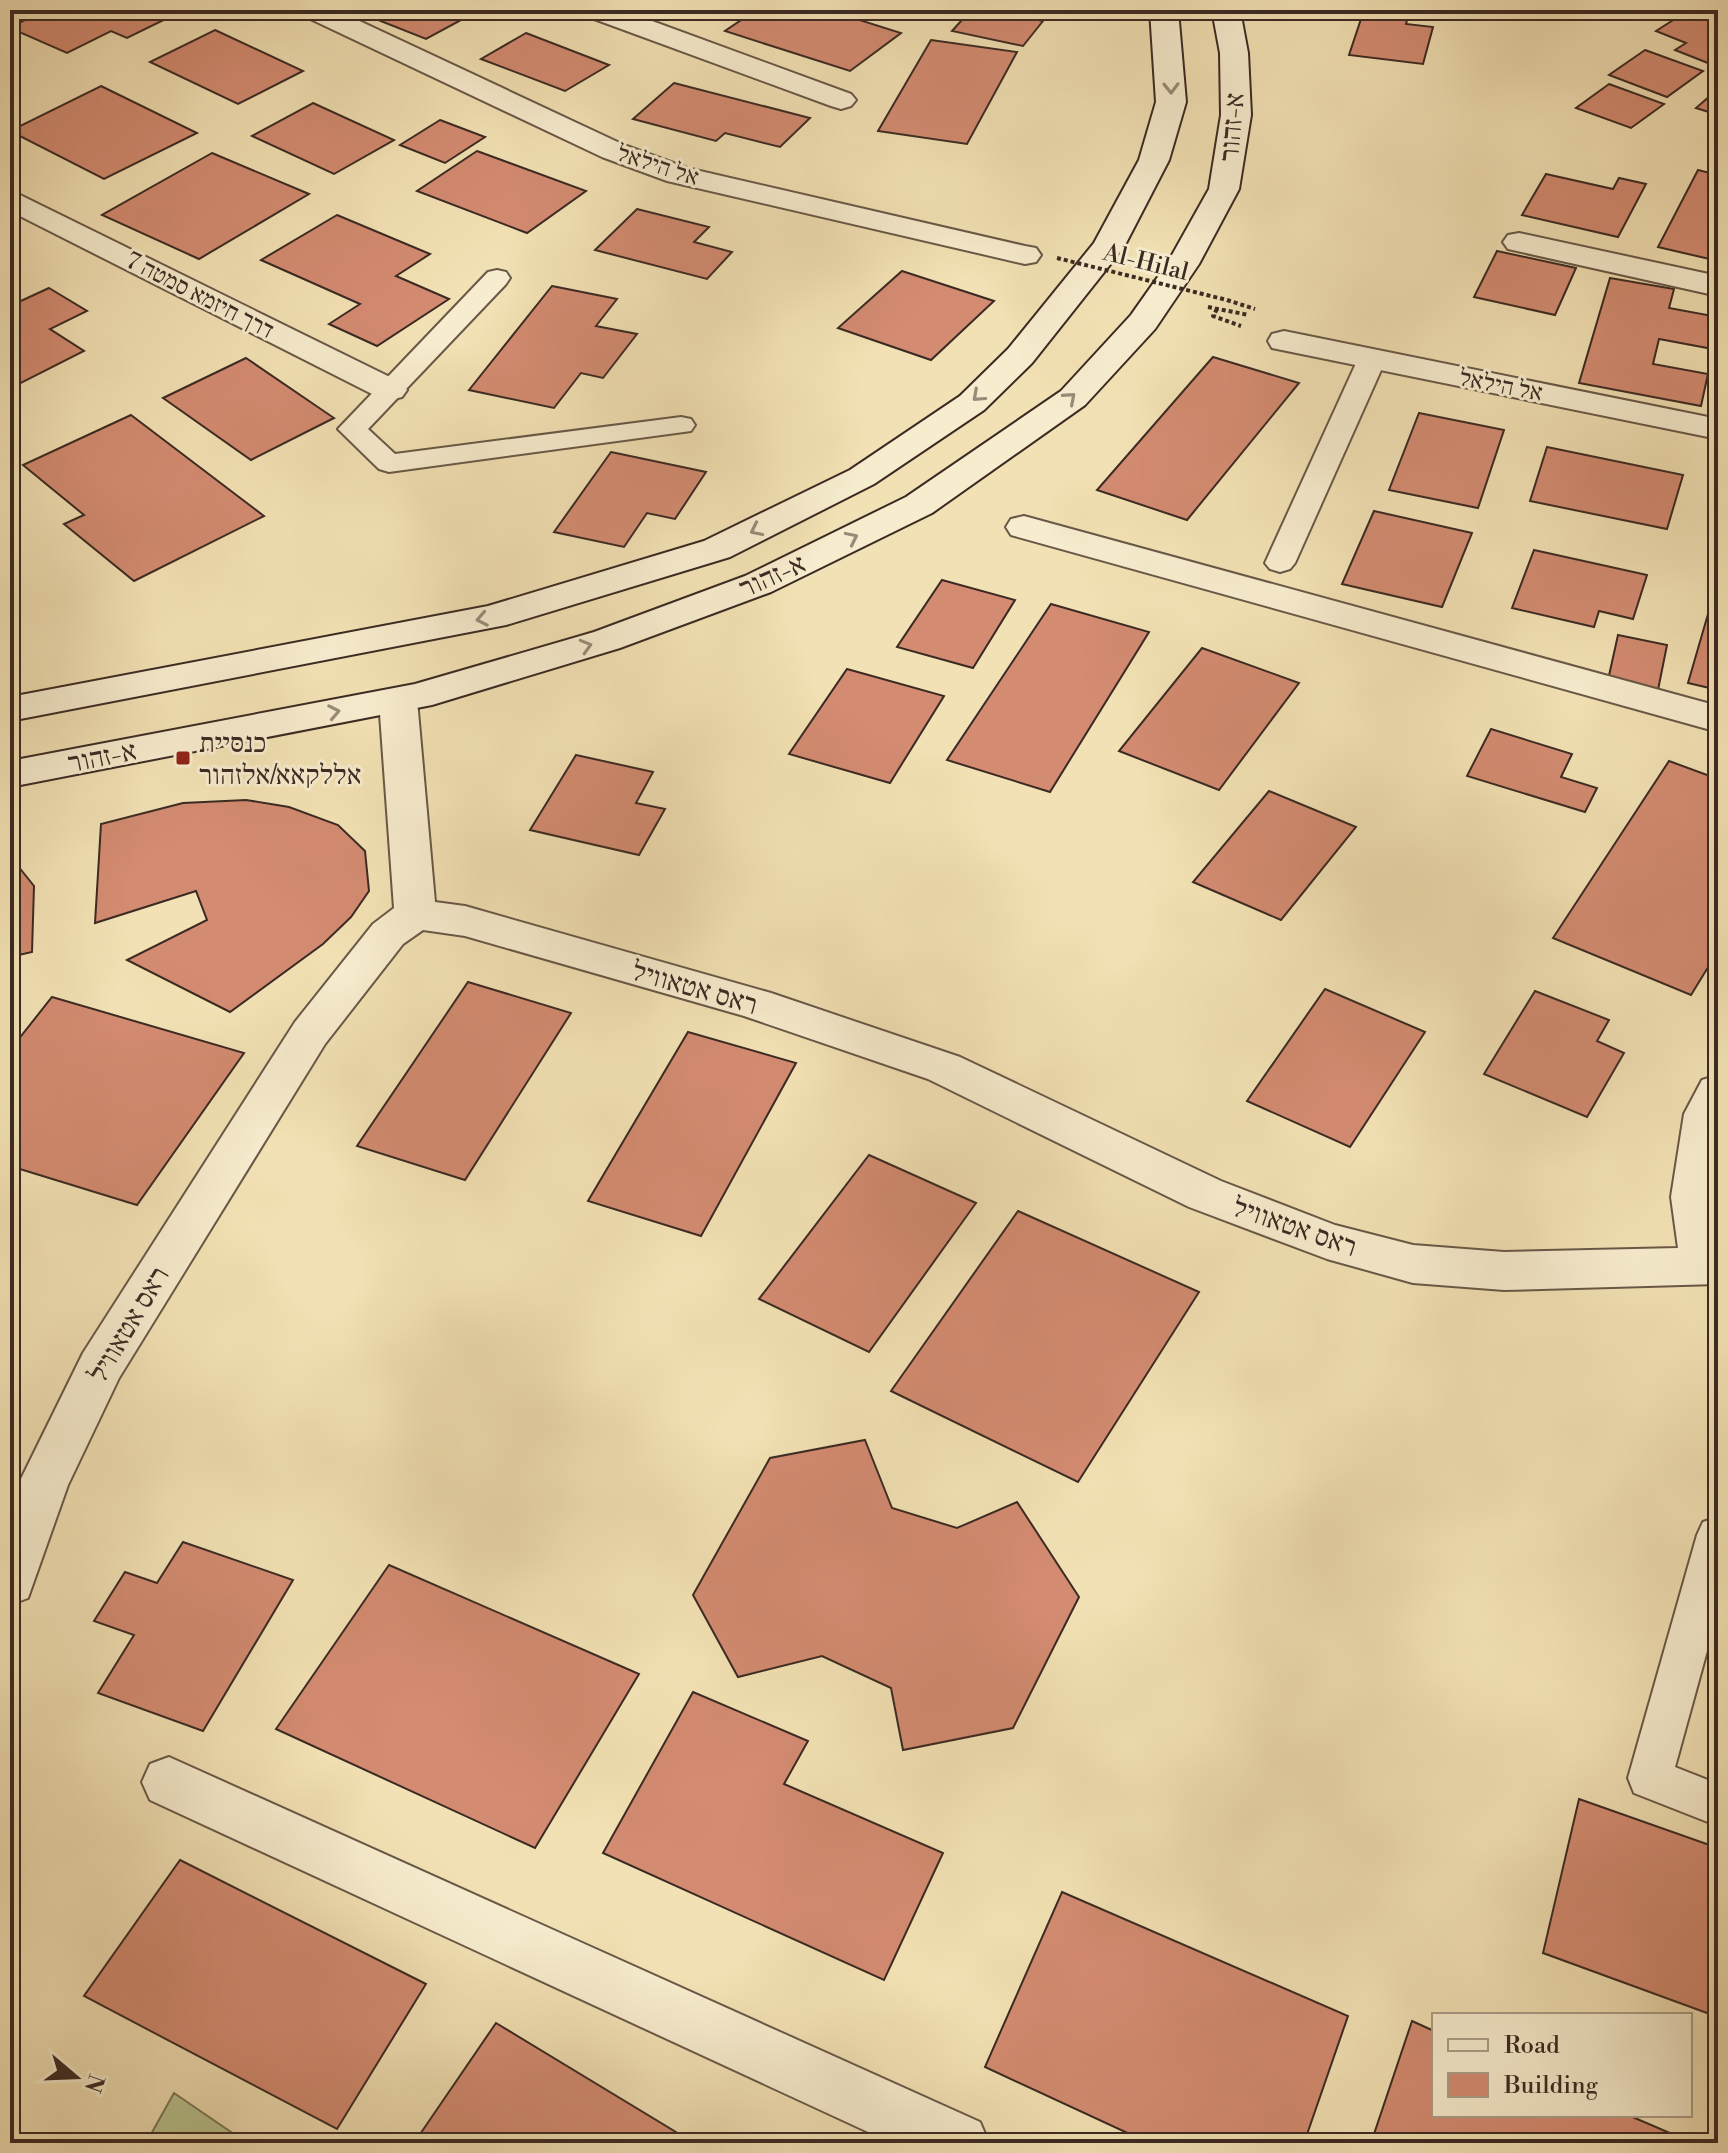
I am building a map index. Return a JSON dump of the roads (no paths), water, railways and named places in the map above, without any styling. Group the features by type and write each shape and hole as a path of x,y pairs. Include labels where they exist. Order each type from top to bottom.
{"street":[{"name":"אל הילאל","path":"314,10 613,151 678,175 1025,255"},
{"path":"596,10 841,100"},
{"name":"א-זהור","path":"10,709 493,617 717,549 862,477 972,403 1020,356 1108,247 1154,160 1171,102 1170,56 1164,10"},
{"name":"א-זהור","path":"10,774 398,700 607,640 758,584 919,505 1073,398 1143,322 1183,264 1224,189 1236,115 1234,53 1226,10"},
{"name":"דרך חיזמא סמטה 7","path":"10,199 390,390"},
{"path":"1519,242 1718,286"},
{"name":"אל הילאל","path":"1284,341 1718,429"},
{"path":"1024,527 1718,719"},
{"path":"398,700 415,914"},
{"name":"ראס אטאוויל","path":"10,1582 43,1485 100,1367 310,1033 388,934 415,914 465,921 756,1004 944,1068 1205,1194 1327,1241 1413,1264 1504,1271 1711,1265"},
{"path":"1711,1265 1694,1197 1706,1114 1718,1092"},
{"path":"169,1782 959,2143"}],"lane":[{"path":"497,278 352,429 389,463 681,425"},
{"path":"1280,563 1372,359"},
{"path":"1718,1535 1650,1778 1718,1805"}],"place":[{"name":"כנסיית אללקאא/אלזהור","path":"183,758"}]}
